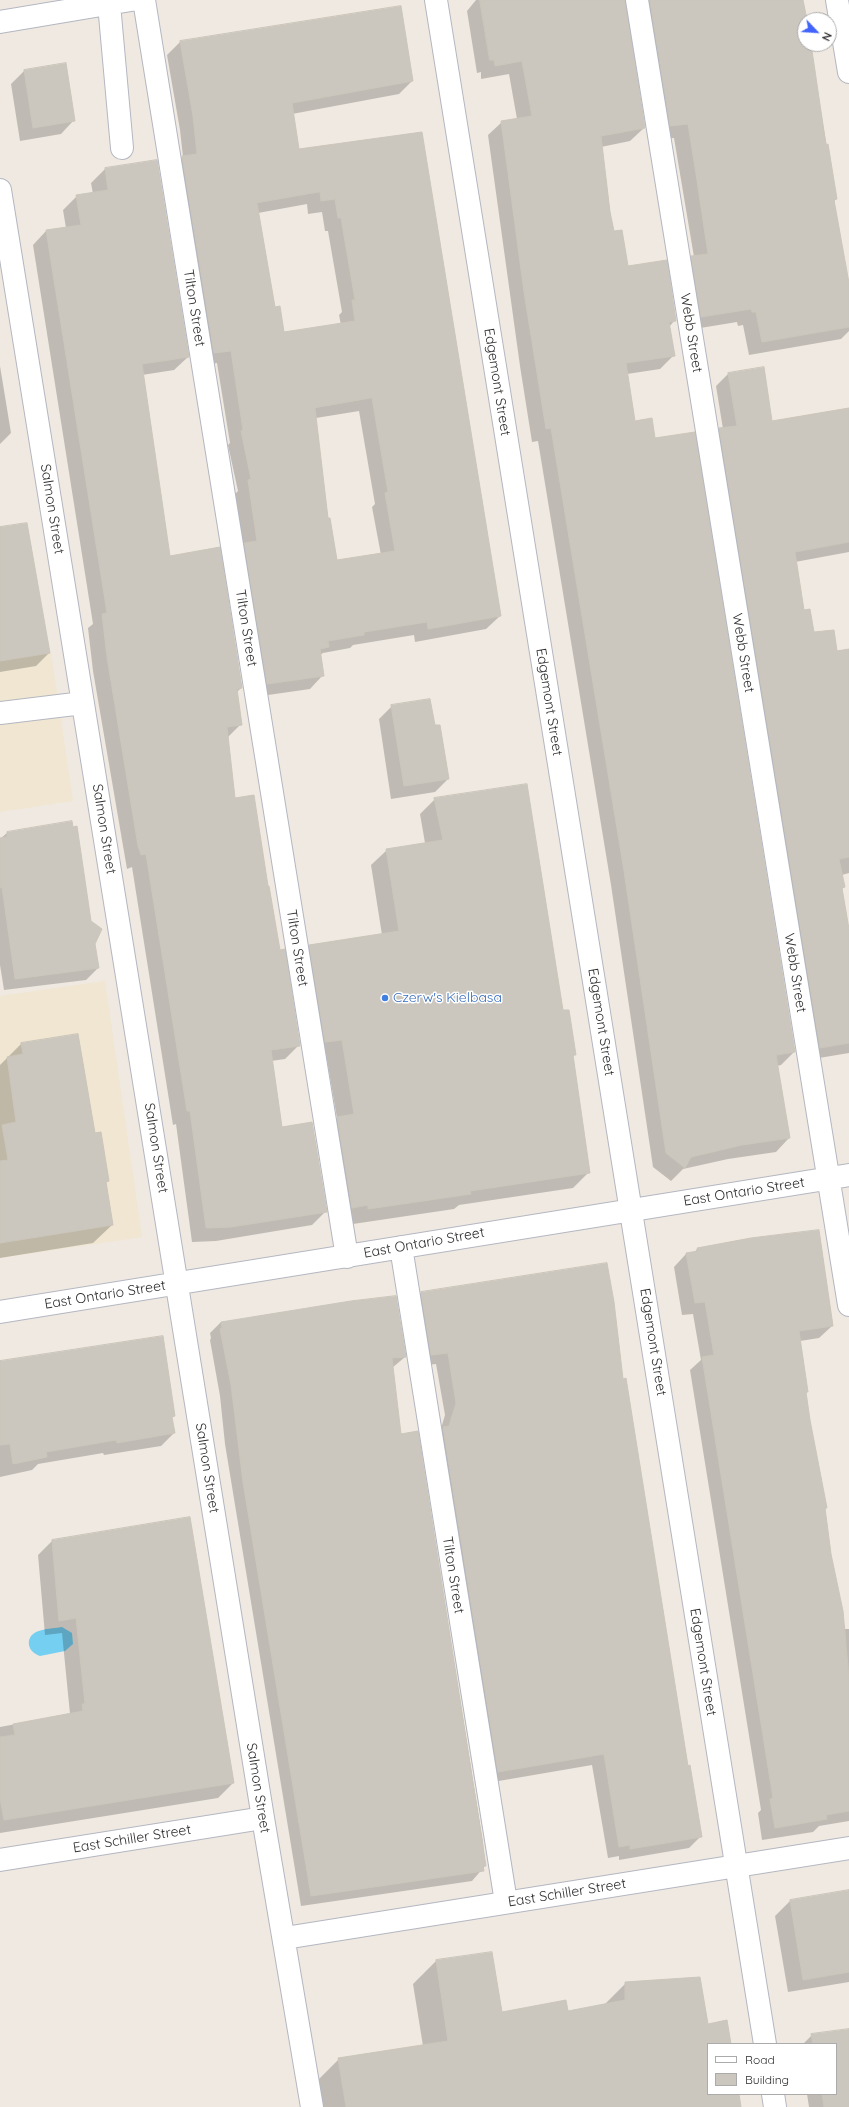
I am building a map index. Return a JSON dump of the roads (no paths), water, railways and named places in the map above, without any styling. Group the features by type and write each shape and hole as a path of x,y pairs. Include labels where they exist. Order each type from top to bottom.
{"street":[{"path":"0,22 131,0"},
{"name":"Tilton Street","path":"144,0 347,1257"},
{"name":"Edgemont Street","path":"436,0 632,1210 765,2043"},
{"name":"Webb Street","path":"638,0 839,1176 849,1305"},
{"path":"837,0 849,72"},
{"path":"109,4 122,148"},
{"name":"Salmon Street","path":"0,190 178,1283 263,1818 285,1938 312,2107"},
{"path":"0,713 83,703"},
{"name":"East Ontario Street","path":"0,1312 347,1257 839,1176"},
{"name":"Tilton Street","path":"401,1247 506,1902"},
{"name":"East Schiller Street","path":"0,1860 263,1818"},
{"name":"East Schiller Street","path":"285,1938 849,1848"},
{"path":"773,2095 775,2107"}],"water":[{"path":"62,1627 72,1633 73,1644 65,1651 40,1656 32,1651 29,1645 29,1639 32,1635 41,1630"}],"place":[{"name":"Czerw's Kielbasa","path":"385,998"}]}
